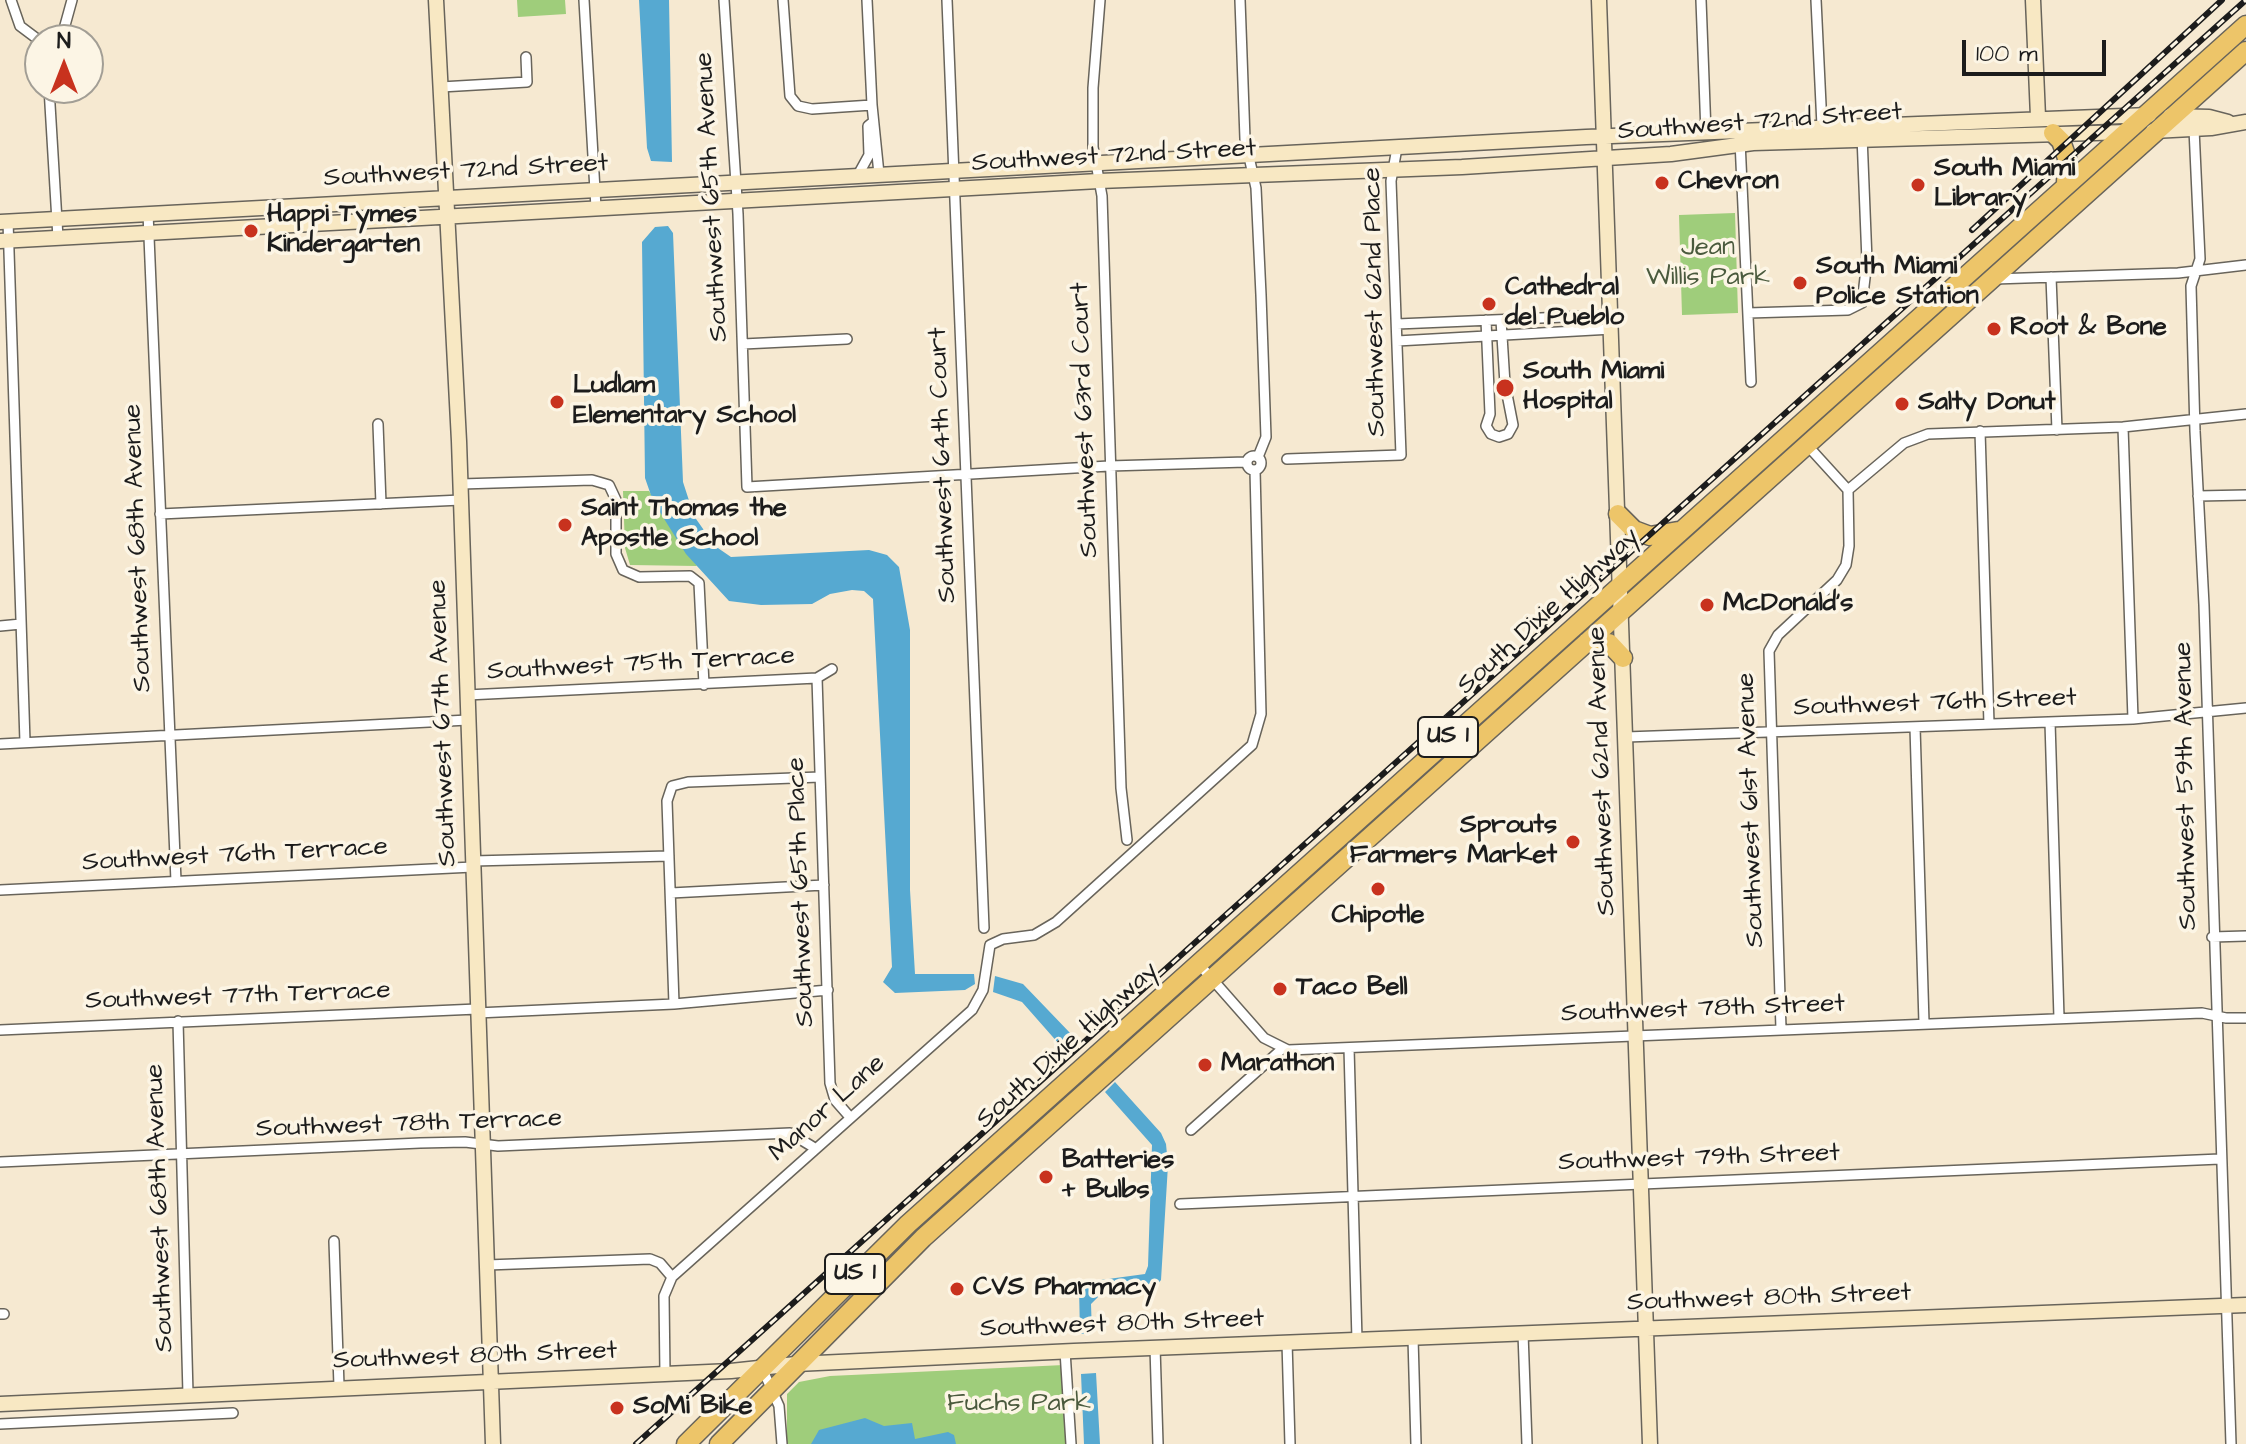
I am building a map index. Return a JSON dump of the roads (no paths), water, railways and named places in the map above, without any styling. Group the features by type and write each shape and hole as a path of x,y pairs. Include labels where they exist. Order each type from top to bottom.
{"highway":[{"name":"South Dixie Highway","path":"719,1444 923,1238 1993,279 2246,25"},
{"name":"South Dixie Highway","path":"686,1444 879,1251 2066,183 2124,132 2171,116 2246,51"},
{"path":"2053,133 2061,141 2067,158 2066,183"},
{"path":"1775,445 1787,442 1807,445 1815,408"},
{"path":"1618,514 1634,530 1650,536 1678,531"},
{"path":"1587,642 1606,642 1623,658"},
{"path":"987,1181 988,1164 1018,1136 1024,1122"}],"main road":[{"name":"Southwest 67th Avenue","path":"436,0 461,484 493,1444"},
{"name":"Southwest 62nd Avenue","path":"1599,0 1607,158 1650,1444"},
{"path":"2013,133 2031,128 2038,117 2033,0"},
{"name":"Southwest 72nd Street","path":"2171,116 2209,117 2229,122"},
{"name":"Southwest 72nd Street","path":"4,221 1606,137 1706,133 1740,138 1862,132 2038,117 2149,123 2194,129 2246,122"},
{"name":"Southwest 72nd Street","path":"4,240 1099,181 1391,171 1607,158 1822,126 1862,132 2124,132"},
{"name":"Southwest 80th Street","path":"0,1404 339,1386 665,1374 796,1364 1155,1347 2246,1305"}],"street":[{"path":"11,0 20,26 24,29"},
{"path":"65,24 72,0"},
{"path":"584,0 596,208"},
{"name":"Southwest 65th Avenue","path":"724,0 737,200 747,487 966,474"},
{"path":"783,0 787,81 795,103 812,109 872,105"},
{"path":"867,0 873,122 879,174"},
{"name":"Southwest 64th Court","path":"947,0 984,928"},
{"name":"Southwest 63rd Court","path":"1100,0 1093,97 1095,163 1102,196 1121,788 1127,840"},
{"path":"1240,0 1266,433 1265,445 1258,457"},
{"path":"1701,0 1706,133"},
{"path":"1816,0 1822,126"},
{"path":"441,87 527,82 526,57"},
{"path":"50,104 58,238"},
{"path":"858,175 869,155 868,126 873,122"},
{"name":"Southwest 59th Avenue","path":"2194,129 2200,259 2191,286 2194,417 2231,1444"},
{"path":"1748,313 1856,308 1864,300 1867,261 1862,132"},
{"path":"1740,138 1751,382"},
{"name":"Southwest 62nd Place","path":"1287,459 1401,455 1391,171 1397,148"},
{"name":"Southwest 68th Avenue","path":"148,213 176,881"},
{"path":"4,221 25,742"},
{"path":"1959,280 2246,265"},
{"path":"2051,277 2057,430"},
{"path":"1397,324 1486,320 1612,322"},
{"path":"1486,320 1490,414 1487,428 1499,437 1510,431 1501,320"},
{"path":"1397,341 1502,335 1612,322"},
{"path":"743,344 847,339"},
{"path":"1490,414 1501,410 1510,415"},
{"path":"1807,445 1848,490 1911,439 1936,432 2123,427 2194,417 2246,414"},
{"path":"378,424 381,504"},
{"path":"2123,427 2133,719"},
{"path":"1980,431 1989,724"},
{"path":"1246,462 1250,457 1258,457"},
{"path":"966,474 1246,462 1255,470 1261,465 1258,457"},
{"name":"Manor Lane","path":"672,1277 779,1184 813,1147 972,1010 982,993 986,955 992,943 1034,935 1056,922 1245,754 1258,734 1261,709 1255,470"},
{"path":"461,484 592,480 611,487 616,505 616,554 623,570 639,577 687,575 698,581 704,685"},
{"name":"Southwest 61st Avenue","path":"1781,1029 1770,646 1843,571 1849,546 1848,490"},
{"path":"2198,496 2246,495"},
{"path":"160,514 461,500"},
{"path":"0,626 21,624"},
{"path":"817,678 832,669"},
{"name":"Southwest 75th Terrace","path":"467,695 817,678"},
{"name":"Southwest 65th Place","path":"817,678 831,1089 849,1116"},
{"name":"Southwest 76th Street","path":"1626,737 2133,719 2246,708"},
{"name":"Southwest 75th Terrace","path":"0,744 468,720"},
{"path":"2050,722 2059,1018"},
{"path":"1915,727 1924,1023"},
{"path":"674,1004 667,801 672,786 688,782 820,777"},
{"name":"Southwest 76th Terrace","path":"0,890 669,856"},
{"path":"671,893 824,885"},
{"path":"2212,937 2246,936"},
{"path":"1191,1130 1282,1049 1264,1038 1198,963"},
{"name":"Southwest 77th Terrace","path":"0,1030 674,1004 828,990"},
{"name":"Southwest 78th Street","path":"1282,1049 2202,1013 2246,1018"},
{"name":"Southwest 68th Avenue","path":"178,1021 188,1394"},
{"path":"1349,1048 1357,1340"},
{"name":"Southwest 78th Terrace","path":"0,1162 790,1133 813,1147"},
{"name":"Southwest 79th Street","path":"1180,1204 2220,1159"},
{"path":"334,1241 339,1386"},
{"path":"487,1265 650,1259 660,1263 672,1277 664,1296 665,1374"},
{"path":"1523,1333 1527,1444"},
{"path":"1413,1338 1416,1444"},
{"path":"1287,1342 1290,1444"},
{"path":"1155,1347 1158,1444"},
{"path":"1065,1351 1071,1444"},
{"path":"762,1368 779,1406 782,1444"},
{"path":"207,1392 208,1415"},
{"path":"0,1424 233,1413"}],"water":[{"path":"639,0 669,0 672,162 651,161 647,148"},
{"path":"668,226 673,233 683,482 694,516 715,546 731,557 869,550 887,555 899,567 910,630 910,890 915,974 974,974 975,984 965,990 895,993 883,982 892,967 873,599 864,591 852,590 830,594 812,604 761,605 729,601 686,554 653,501 645,478 642,242 655,227"},
{"path":"995,976 1023,984 1072,1035 1059,1044 1022,1002 993,992"},
{"path":"1115,1082 1161,1133 1166,1144 1168,1165 1161,1280 1157,1285 1102,1293 1091,1304 1092,1333 1080,1334 1079,1287 1086,1282 1145,1274 1148,1266 1152,1145 1105,1092"},
{"path":"1096,1373 1100,1444 1084,1444 1081,1374"},
{"path":"865,1418 884,1426 912,1423 915,1439 948,1432 954,1435 956,1444 811,1444 819,1430"}],"railway":[{"path":"1972,230 2222,0"},
{"path":"636,1444 2246,0"}],"place":[{"name":"Chevron","path":"1662,183"},
{"name":"South Miami Library","path":"1918,185"},
{"name":"Happi Tymes Kindergarten","path":"251,231"},
{"name":"South Miami Police Station","path":"1800,283"},
{"name":"Cathedral del Pueblo","path":"1489,304"},
{"name":"Root & Bone","path":"1994,329"},
{"name":"South Miami Hospital","path":"1505,388"},
{"name":"Ludlam Elementary School","path":"557,402"},
{"name":"Salty Donut","path":"1902,404"},
{"name":"Saint Thomas the Apostle School","path":"565,525"},
{"name":"McDonald's","path":"1707,605"},
{"name":"Sprouts Farmers Market","path":"1573,842"},
{"name":"Chipotle","path":"1378,889"},
{"name":"Taco Bell","path":"1280,989"},
{"name":"Marathon","path":"1205,1065"},
{"name":"Batteries + Bulbs","path":"1046,1177"},
{"name":"CVS Pharmacy","path":"957,1289"},
{"name":"SoMi Bike","path":"617,1408"}],"park label":[{"name":"Jean Willis Park","path":"1708,264"},
{"name":"Fuchs Park","path":"1019,1405"}]}
